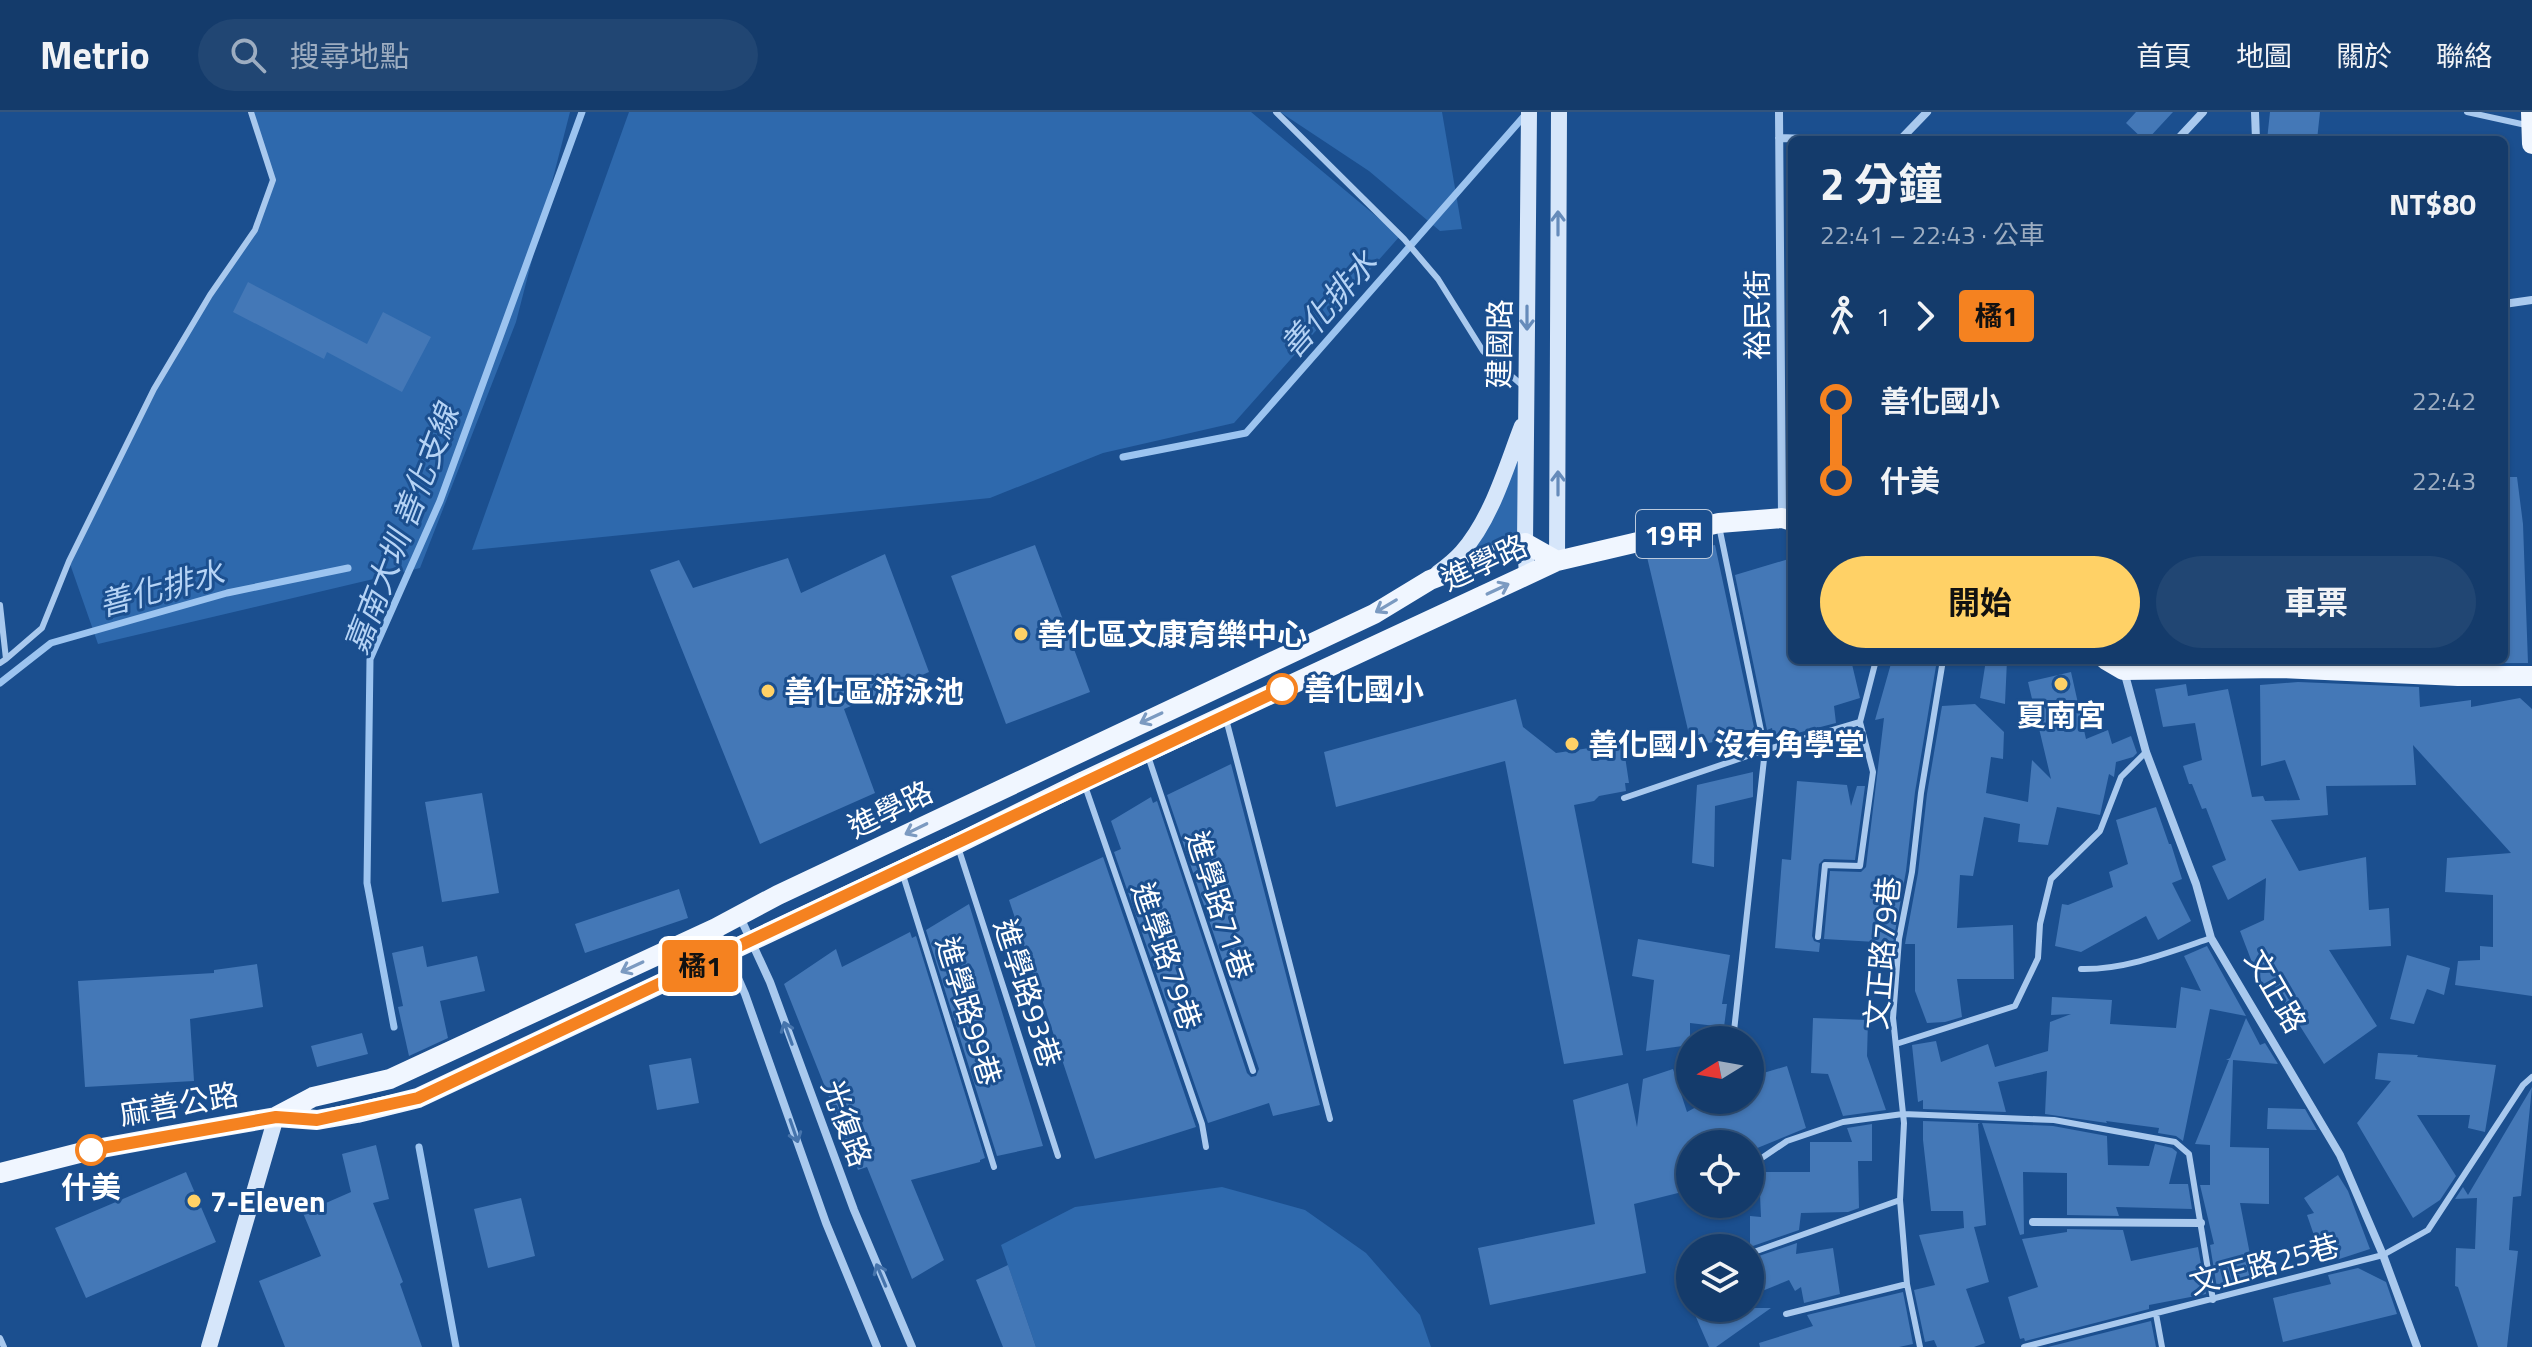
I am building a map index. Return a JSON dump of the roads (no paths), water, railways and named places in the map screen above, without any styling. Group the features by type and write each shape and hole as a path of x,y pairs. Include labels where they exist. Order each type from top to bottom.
{"main road":[{"path":"2531,112 2532,144"},
{"name":"19甲","path":"1557,561 1719,523 1788,517"},
{"name":"進學路","path":"276,1117 313,1097 390,1079 716,928 739,914 1374,614 1430,580 1525,543 1557,561"},
{"name":"進學路","path":"276,1117 317,1120 418,1098 727,954 1084,781 1557,561"},
{"path":"2115,665 2282,664 2458,676 2532,676"},
{"name":"麻善公路","path":"0,1173 91,1150 276,1117"}],"street":[{"name":"建國路","path":"1557,561 1559,112"},
{"name":"裕民街","path":"1779,112 1788,479"},
{"path":"1904,136 1927,112"},
{"path":"2181,136 2203,112"},
{"path":"2255,112 2256,136"},
{"name":"建國路","path":"1527,576 1529,120"},
{"path":"1779,138 1788,138"},
{"path":"2508,303 2532,300"},
{"path":"1430,580 1461,554 1476,531 1526,417"},
{"name":"文正路","path":"2115,665 2196,884 2211,938 2340,1155 2383,1255 2417,1347"},
{"name":"光復路","path":"739,914 752,940 854,1210 912,1347"},
{"name":"光復路","path":"716,928 745,994 826,1223 877,1347"},
{"path":"209,1347 276,1117"},
{"path":"2033,1222 2201,1223"}],"lane":[{"path":"3,661 42,628 69,561 154,389 210,295 255,230 273,180 251,112"},
{"path":"1276,112 1404,239 1438,279 1483,351 1527,390"},
{"path":"2467,112 2531,126"},
{"path":"1719,523 1765,750 1735,1026"},
{"path":"0,605 3,661"},
{"path":"1818,937 1825,865 1860,866 1873,772 1860,722 1875,664"},
{"name":"文正路79巷","path":"1920,1347 1907,1284 1900,1200 1903,1114 1893,1018 1899,939 1912,872 1921,793 1942,664"},
{"path":"1225,715 1330,1119"},
{"path":"1624,798 1765,750 1860,722"},
{"name":"進學路71巷","path":"1146,752 1253,1071"},
{"path":"1896,1044 2015,1006 2038,958 2040,924 2051,879 2100,831 2121,777 2146,752"},
{"name":"進學路79巷","path":"1084,781 1202,1124 1206,1147"},
{"name":"進學路93巷","path":"957,844 1058,1156"},
{"name":"進學路99巷","path":"901,869 994,1167"},
{"path":"2081,969 2099,970 2158,956 2211,938"},
{"name":"文正路25巷","path":"2024,1347 2383,1255 2428,1230 2523,1085 2532,1077"},
{"path":"1764,1157 1787,1141 1843,1122 1903,1114 2054,1120 2175,1142 2189,1154 2213,1300"},
{"path":"1764,1248 1900,1200"},
{"path":"1786,1314 1907,1284"},
{"name":"文正路25巷","path":"2156,1314 2162,1347"},
{"path":"0,1338 4,1347"}],"waterway":[{"name":"嘉南大圳 善化支線","path":"394,1027 367,883 370,659 440,501 582,112"},
{"name":"善化排水","path":"1123,457 1246,433 1526,114"},
{"name":"善化排水","path":"0,683 51,643 227,593 348,568"},
{"name":"嘉南大圳 善化支線","path":"419,1147 456,1347"}],"place":[{"name":"善化區文康育樂中心","path":"1021,634"},
{"name":"夏南宮","path":"2061,684"},
{"name":"善化國小","path":"1282,689"},
{"name":"善化區游泳池","path":"768,691"},
{"name":"善化國小 沒有角學堂","path":"1572,744"},
{"name":"什美","path":"91,1150"},
{"name":"7-Eleven","path":"194,1201"}]}
